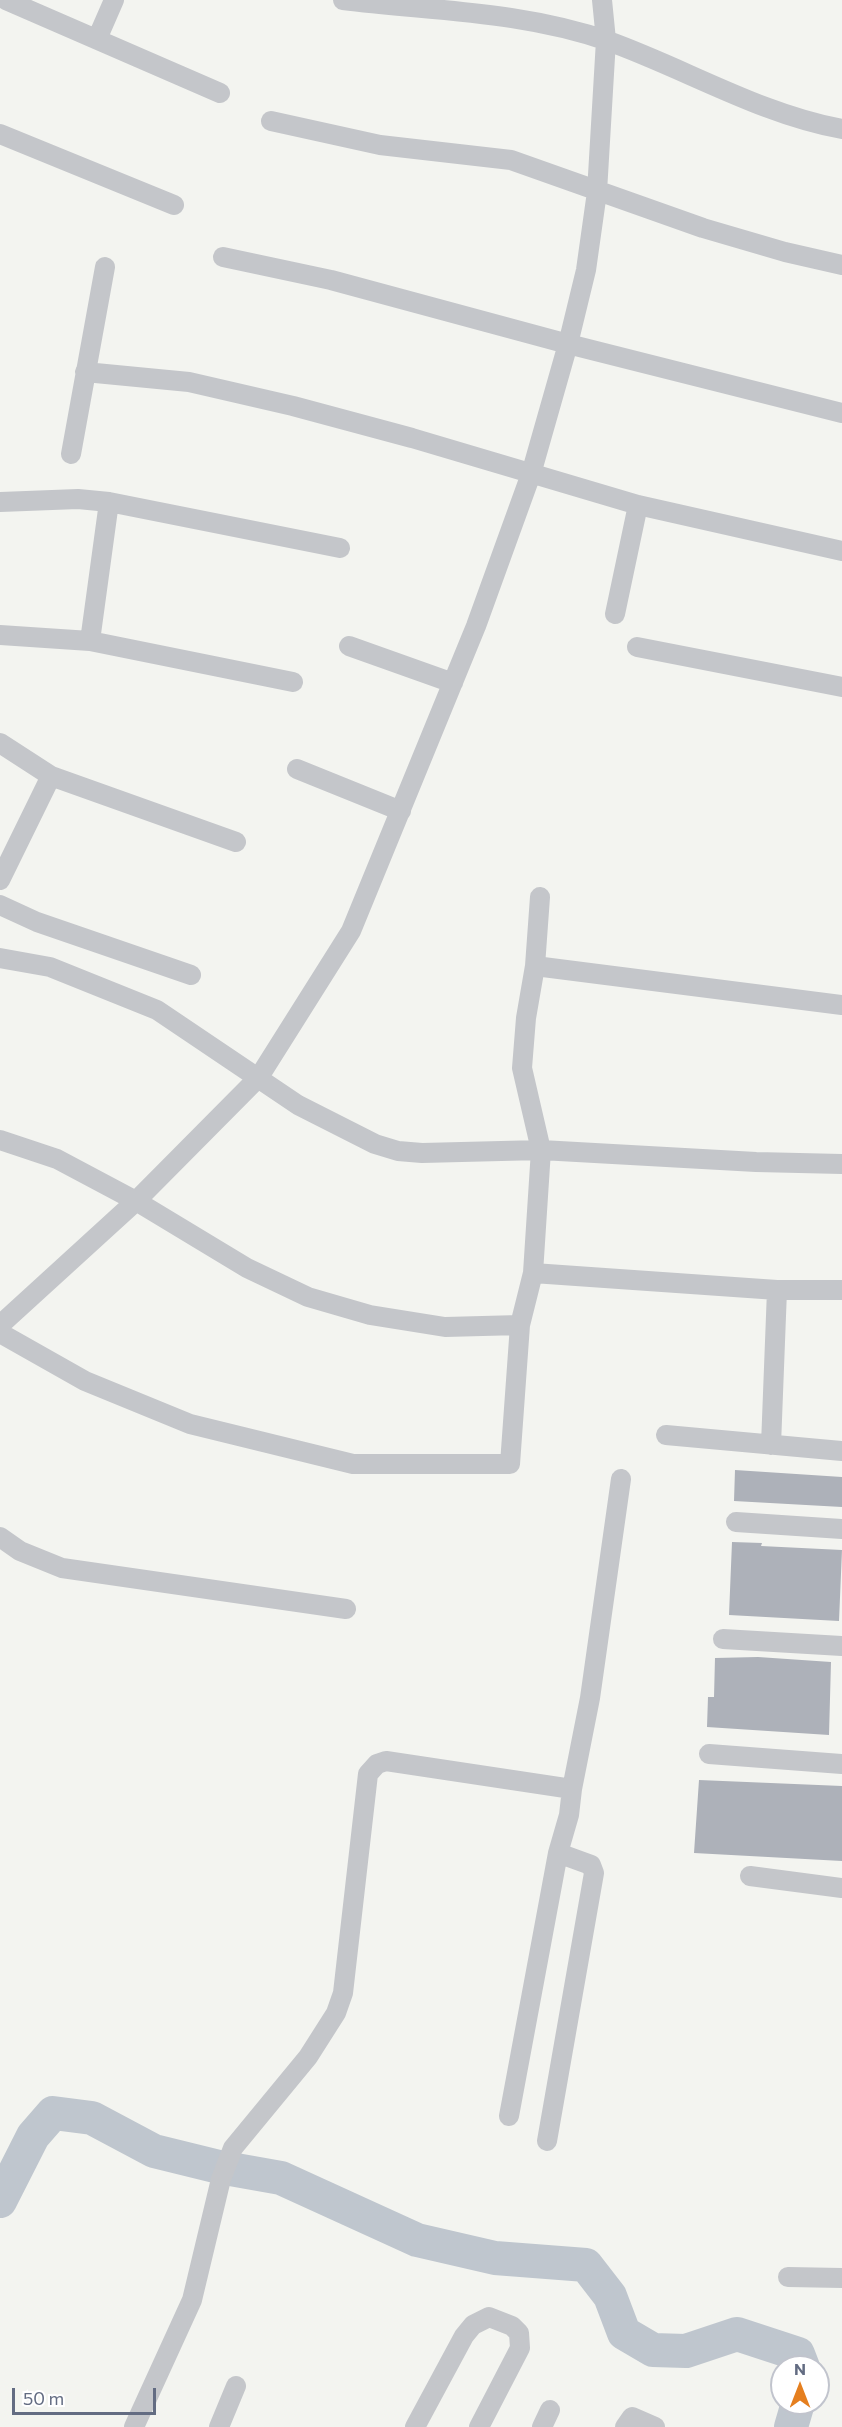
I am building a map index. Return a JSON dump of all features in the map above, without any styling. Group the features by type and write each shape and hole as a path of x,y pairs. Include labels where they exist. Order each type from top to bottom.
{"street":[{"path":"6,0 220,93"},
{"path":"97,39 114,0"},
{"path":"343,0 514,17 606,40 677,68 756,104 842,129"},
{"path":"0,1324 136,1201 259,1077 351,931 476,626 531,474 568,345 586,270 597,192 606,40 602,0"},
{"path":"271,121 380,145 501,158 702,228 785,252 842,265"},
{"path":"0,134 174,205"},
{"path":"223,257 331,280 568,345 842,413"},
{"path":"71,454 105,267"},
{"path":"85,372 201,385 412,438 638,505 842,551"},
{"path":"0,501 78,499 109,502 340,548"},
{"path":"90,641 109,502"},
{"path":"615,614 638,505"},
{"path":"0,635 90,641 293,682"},
{"path":"349,646 453,683"},
{"path":"637,647 841,681"},
{"path":"0,743 51,776 236,842"},
{"path":"297,769 401,811"},
{"path":"0,880 51,776"},
{"path":"0,1333 85,1381 190,1424 353,1464 510,1464 520,1324 533,1273 541,1150 522,1068 526,1018 536,966 540,897"},
{"path":"0,905 37,922 192,975"},
{"path":"0,957 50,967 157,1010 298,1105 375,1144 398,1151 422,1153 541,1150 756,1162 842,1164"},
{"path":"536,966 842,1005"},
{"path":"0,1140 57,1159 136,1201 247,1268 308,1297 370,1315 445,1327 520,1324"},
{"path":"533,1273 777,1290 842,1290"},
{"path":"771,1445 777,1290"},
{"path":"666,1435 842,1451"},
{"path":"509,2116 558,1853 569,1815 590,1698 621,1479"},
{"path":"736,1522 842,1529"},
{"path":"0,1537 20,1551 62,1568 346,1609"},
{"path":"723,1640 842,1646"},
{"path":"709,1754 842,1764"},
{"path":"134,2427 192,2300 221,2179 233,2148 308,2057 336,2013 343,1993 368,1774 376,1764 386,1761 572,1789"},
{"path":"547,2141 594,1873 591,1865 558,1853"},
{"path":"750,1876 842,1888"},
{"path":"788,2277 842,2278"},
{"path":"415,2427 464,2336 473,2325 489,2317 512,2325 519,2332 520,2348 479,2427"},
{"path":"219,2427 236,2386"},
{"path":"625,2427 632,2417 656,2427"}],"building":[{"path":"735,1470 842,1477 842,1507 734,1501"},
{"path":"732,1542 762,1543 761,1546 842,1550 839,1621 729,1615"},
{"path":"758,1657 831,1662 829,1735 707,1727 708,1697 714,1697 715,1658"},
{"path":"699,1780 842,1786 842,1861 694,1853"}],"waterway":[{"path":"0,2201 33,2136 53,2113 92,2118 154,2151 219,2167 281,2178 417,2240 495,2258 586,2265 610,2296 624,2333 653,2350 686,2351 737,2334 798,2355"},
{"path":"791,2427 794,2415"}]}
